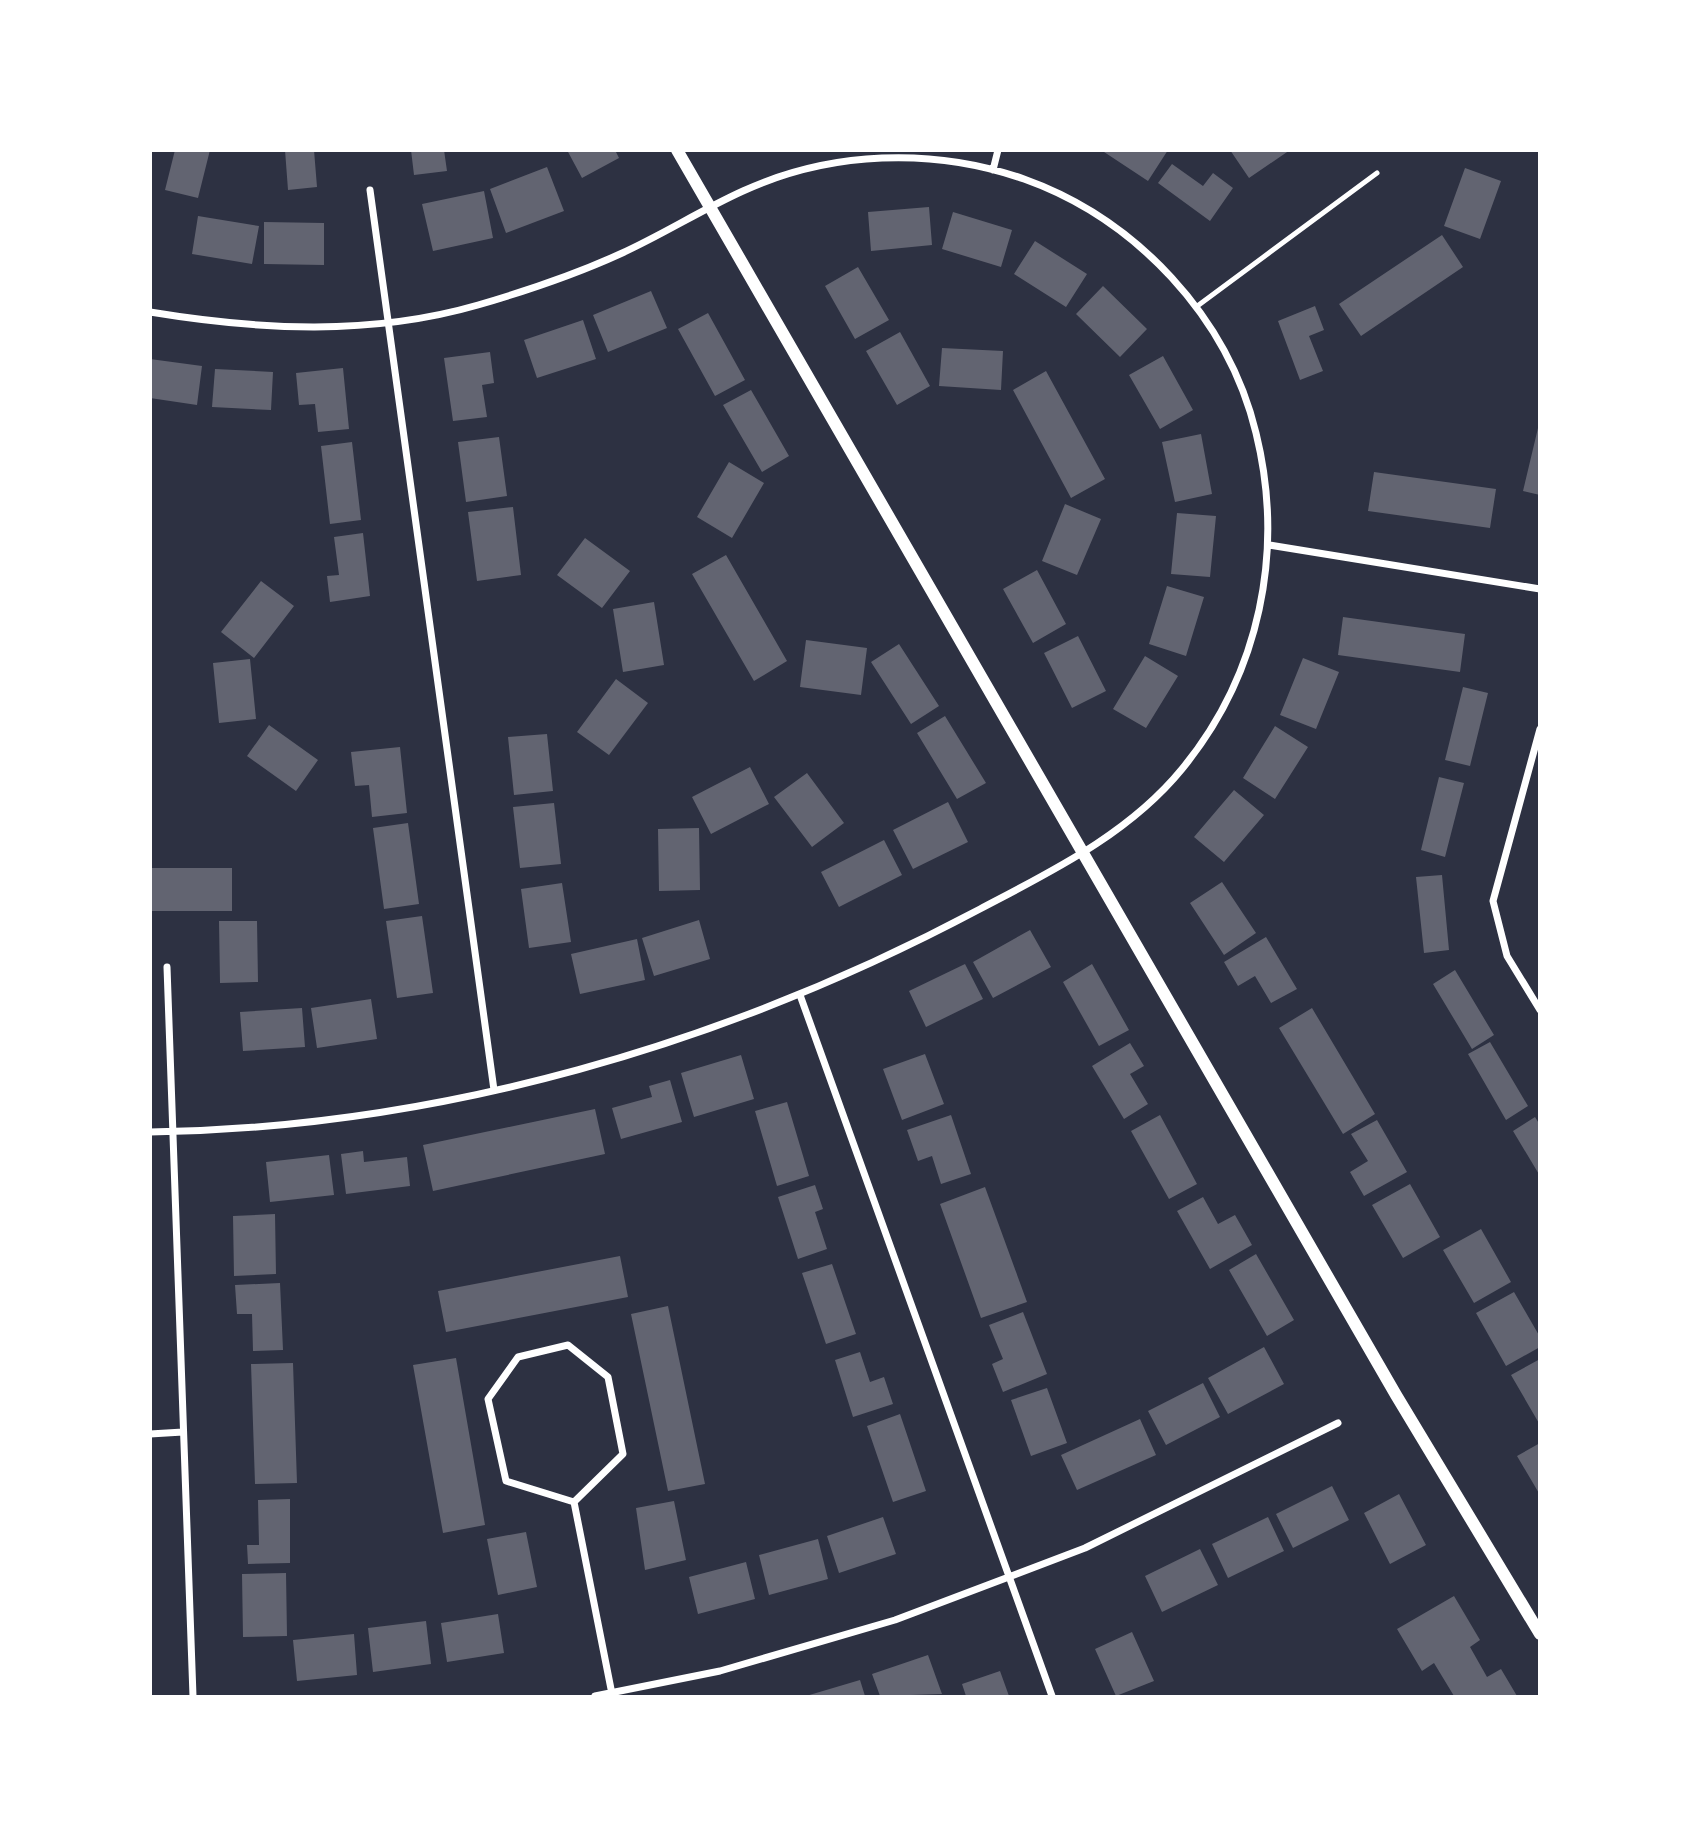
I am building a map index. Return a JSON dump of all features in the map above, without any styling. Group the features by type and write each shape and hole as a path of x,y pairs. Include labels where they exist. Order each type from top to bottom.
{"street":[{"path":"677,150 1396,1395 1539,1634"},
{"path":"993,170 998,150"},
{"path":"150,312 274,326 389,324 471,307 556,280 621,254 711,207 787,174 869,158 924,158 993,170 1060,194 1111,225 1148,254 1196,307 1220,342 1253,420 1264,471 1269,545 1265,586 1256,627 1226,704 1180,773 1119,829 1084,852 934,933 800,995 650,1049 494,1090 334,1118 150,1132"},
{"path":"370,190 494,1090"},
{"path":"1269,545 1539,589"},
{"path":"1539,729 1493,901 1507,957 1539,1010"},
{"path":"167,967 193,1696"},
{"path":"800,995 1052,1696"},
{"path":"568,1345 608,1377 623,1454 574,1502 506,1480 488,1399 518,1357 568,1345"},
{"path":"595,1696 720,1671 883,1624 1085,1548 1338,1423"},
{"path":"150,1434 183,1432"},
{"path":"574,1502 612,1694"}],"lane":[{"path":"1196,307 1377,173"}],"building":[{"path":"175,150 210,150 198,198 165,190"},
{"path":"285,150 314,150 317,187 288,190"},
{"path":"411,150 444,150 447,171 414,175"},
{"path":"567,150 615,150 619,158 582,178"},
{"path":"1101,150 1168,150 1148,181"},
{"path":"1230,150 1290,150 1249,178"},
{"path":"1172,164 1203,186 1213,173 1233,188 1210,221 1158,183"},
{"path":"547,167 564,211 506,233 490,189"},
{"path":"1465,168 1501,181 1480,239 1444,226"},
{"path":"484,191 493,238 433,251 422,204"},
{"path":"929,207 932,245 871,251 868,212"},
{"path":"953,212 1012,230 1001,267 942,249"},
{"path":"198,216 259,226 252,264 192,254"},
{"path":"264,222 324,223 324,265 264,264"},
{"path":"1442,235 1463,267 1361,336 1339,304"},
{"path":"1035,241 1087,274 1066,307 1014,274"},
{"path":"858,267 889,320 855,339 825,286"},
{"path":"1103,286 1147,329 1120,357 1076,314"},
{"path":"651,291 667,328 608,352 593,315"},
{"path":"1315,306 1324,330 1309,336 1323,371 1300,380 1278,321"},
{"path":"708,313 745,380 715,396 678,329"},
{"path":"583,320 596,359 537,378 524,340"},
{"path":"900,332 930,386 897,405 866,351"},
{"path":"942,348 1003,351 1001,390 939,386"},
{"path":"490,352 494,383 482,385 487,417 453,421 444,358"},
{"path":"1163,356 1193,410 1160,429 1129,375"},
{"path":"150,359 202,366 197,405 150,398"},
{"path":"343,368 349,429 318,432 315,404 299,405 296,373"},
{"path":"215,369 273,372 271,410 212,407"},
{"path":"1046,371 1105,479 1071,498 1013,390"},
{"path":"751,390 789,456 762,472 723,405"},
{"path":"1540,428 1540,495 1523,491"},
{"path":"1201,434 1212,494 1175,502 1162,442"},
{"path":"499,437 507,496 466,502 458,442"},
{"path":"352,442 361,520 330,524 321,446"},
{"path":"729,462 764,483 732,538 697,517"},
{"path":"1374,472 1496,489 1490,528 1368,511"},
{"path":"1065,504 1101,519 1077,575 1042,561"},
{"path":"513,507 521,575 477,581 468,512"},
{"path":"1177,513 1216,516 1210,577 1171,574"},
{"path":"363,533 370,596 330,602 327,576 339,575 334,537"},
{"path":"585,538 630,571 602,608 557,575"},
{"path":"726,555 787,661 754,681 692,574"},
{"path":"1037,570 1066,624 1033,643 1003,589"},
{"path":"261,581 294,606 254,658 221,632"},
{"path":"1167,586 1204,597 1186,656 1149,644"},
{"path":"654,602 664,665 623,672 613,609"},
{"path":"1343,617 1465,634 1460,672 1338,655"},
{"path":"1078,636 1106,691 1072,708 1044,653"},
{"path":"806,640 867,648 861,695 800,687"},
{"path":"899,644 939,706 911,724 871,662"},
{"path":"1145,656 1178,676 1146,728 1113,709"},
{"path":"1303,658 1339,672 1316,729 1280,715"},
{"path":"250,659 256,719 219,723 213,663"},
{"path":"616,679 648,703 609,755 577,732"},
{"path":"1463,687 1488,693 1470,766 1445,760"},
{"path":"945,716 986,783 957,799 917,733"},
{"path":"269,725 318,760 296,791 247,756"},
{"path":"1275,726 1308,747 1275,799 1243,778"},
{"path":"547,734 553,791 514,795 508,737"},
{"path":"400,747 407,813 372,817 369,785 355,786 351,752"},
{"path":"750,767 769,804 711,834 692,797"},
{"path":"807,773 844,823 812,847 774,797"},
{"path":"1439,777 1464,783 1445,857 1421,850"},
{"path":"1234,790 1264,815 1224,862 1194,837"},
{"path":"948,802 968,842 913,869 893,830"},
{"path":"554,803 561,864 520,868 513,807"},
{"path":"408,823 419,904 384,909 373,828"},
{"path":"699,828 700,890 659,891 658,829"},
{"path":"884,840 902,875 839,907 821,872"},
{"path":"150,868 232,868 232,911 150,911"},
{"path":"1442,875 1449,950 1424,953 1416,877"},
{"path":"1222,882 1256,933 1224,955 1190,903"},
{"path":"562,883 571,942 529,948 521,889"},
{"path":"422,916 433,993 397,998 386,921"},
{"path":"699,920 710,959 654,976 642,938"},
{"path":"219,921 257,921 258,982 220,983"},
{"path":"1030,930 1051,967 993,998 973,962"},
{"path":"1266,937 1297,989 1271,1003 1255,976 1238,986 1224,962"},
{"path":"637,939 645,980 580,994 571,954"},
{"path":"965,964 983,999 926,1027 909,991"},
{"path":"1092,964 1129,1030 1099,1046 1063,982"},
{"path":"1455,970 1494,1035 1472,1049 1433,984"},
{"path":"371,999 377,1039 317,1048 311,1008"},
{"path":"302,1008 305,1047 243,1051 240,1012"},
{"path":"1312,1008 1375,1114 1343,1134 1279,1028"},
{"path":"1490,1042 1528,1106 1506,1120 1468,1054"},
{"path":"1130,1043 1144,1066 1130,1074 1148,1104 1124,1119 1092,1066"},
{"path":"925,1054 944,1104 902,1120 883,1069"},
{"path":"741,1055 754,1099 694,1117 681,1073"},
{"path":"670,1080 682,1122 621,1139 612,1108 652,1097 649,1086"},
{"path":"787,1102 809,1176 777,1186 755,1111"},
{"path":"595,1109 605,1154 433,1191 423,1145"},
{"path":"951,1115 971,1174 941,1184 932,1156 918,1161 907,1130"},
{"path":"1160,1115 1197,1184 1169,1199 1131,1131"},
{"path":"1535,1117 1540,1125 1540,1176 1513,1131"},
{"path":"1377,1120 1407,1172 1364,1196 1350,1172 1368,1161 1351,1134"},
{"path":"363,1151 364,1162 407,1157 410,1186 346,1194 341,1154"},
{"path":"329,1155 334,1195 270,1202 266,1162"},
{"path":"1410,1184 1440,1237 1403,1258 1372,1205"},
{"path":"815,1185 823,1209 815,1212 827,1249 798,1259 778,1197"},
{"path":"985,1187 1027,1302 981,1318 940,1204"},
{"path":"1203,1197 1218,1224 1235,1215 1252,1245 1210,1269 1177,1211"},
{"path":"275,1214 276,1274 234,1276 233,1216"},
{"path":"1481,1229 1511,1282 1474,1303 1443,1250"},
{"path":"1256,1254 1294,1320 1267,1336 1229,1270"},
{"path":"620,1256 628,1297 446,1332 438,1291"},
{"path":"832,1264 856,1334 826,1344 802,1273"},
{"path":"280,1283 283,1350 253,1351 252,1314 237,1314 235,1285"},
{"path":"1514,1292 1540,1337 1540,1347 1506,1366 1476,1313"},
{"path":"668,1306 705,1484 668,1491 631,1314"},
{"path":"1023,1312 1047,1374 1003,1392 992,1364 1003,1359 989,1325"},
{"path":"1264,1347 1284,1384 1228,1414 1208,1378"},
{"path":"860,1352 870,1382 884,1377 893,1404 853,1417 835,1360"},
{"path":"456,1358 485,1525 443,1533 413,1365"},
{"path":"1540,1359 1540,1425 1511,1375"},
{"path":"293,1363 297,1483 255,1484 251,1364"},
{"path":"1203,1383 1220,1417 1166,1445 1148,1411"},
{"path":"1047,1388 1067,1443 1031,1456 1011,1400"},
{"path":"900,1414 926,1491 893,1502 867,1426"},
{"path":"1140,1419 1156,1455 1077,1490 1061,1455"},
{"path":"1540,1443 1540,1495 1517,1456"},
{"path":"1332,1486 1349,1520 1293,1548 1276,1514"},
{"path":"1399,1494 1426,1545 1390,1564 1364,1513"},
{"path":"290,1499 290,1563 248,1564 247,1545 259,1545 258,1500"},
{"path":"674,1501 686,1560 645,1570 636,1508"},
{"path":"883,1517 896,1554 839,1573 827,1536"},
{"path":"1268,1517 1284,1551 1228,1578 1212,1544"},
{"path":"526,1532 537,1587 498,1595 487,1539"},
{"path":"818,1539 828,1579 769,1595 759,1555"},
{"path":"1200,1549 1218,1585 1162,1612 1145,1576"},
{"path":"746,1562 755,1599 698,1614 689,1577"},
{"path":"286,1573 287,1636 243,1637 242,1574"},
{"path":"1454,1596 1480,1640 1470,1647 1487,1677 1501,1669 1517,1696 1454,1696 1434,1663 1422,1671 1397,1629"},
{"path":"498,1614 504,1653 447,1662 441,1623"},
{"path":"426,1621 431,1664 373,1672 368,1628"},
{"path":"1132,1632 1154,1681 1116,1696 1095,1649"},
{"path":"354,1634 357,1675 297,1681 293,1640"},
{"path":"928,1655 942,1694 880,1696 872,1674"},
{"path":"1000,1671 1009,1696 966,1696 962,1684"},
{"path":"860,1680 865,1696 806,1696"}]}
